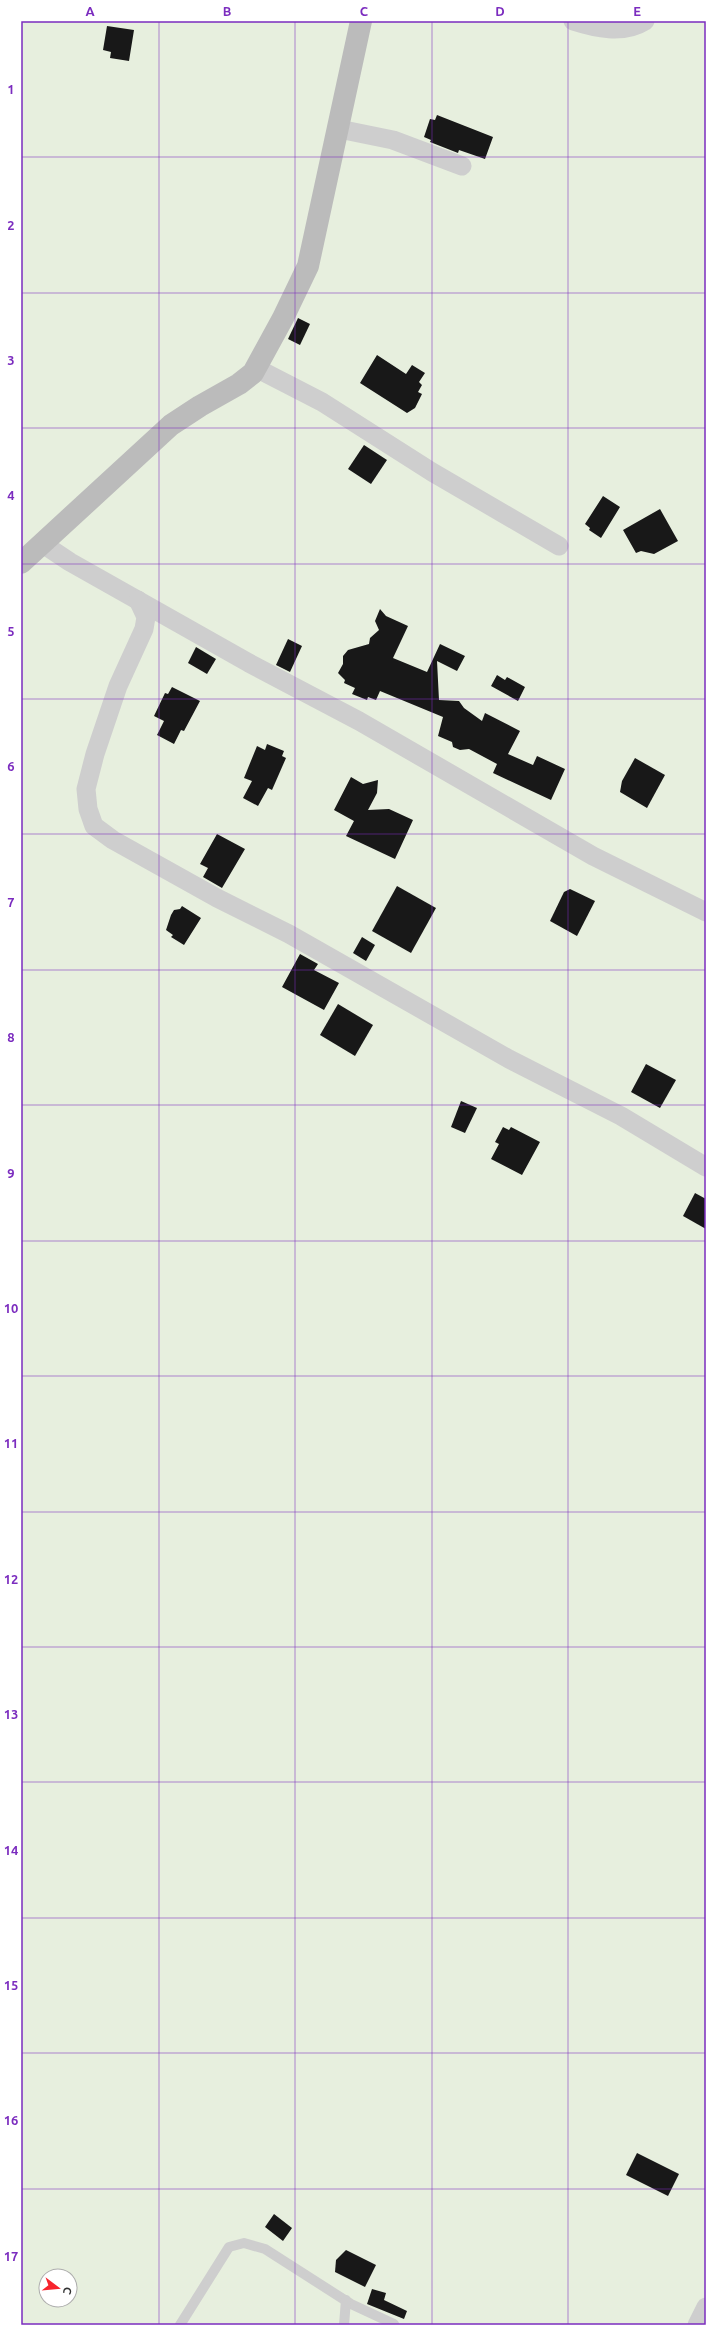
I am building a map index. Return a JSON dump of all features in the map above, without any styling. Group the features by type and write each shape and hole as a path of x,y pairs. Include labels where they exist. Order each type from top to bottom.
{"street":[{"path":"21,563 171,425 200,406 239,384 256,368 308,266 339,129 361,21"},
{"path":"573,21 600,30 622,28 645,21"},
{"path":"339,129 393,140 462,166"},
{"path":"256,368 322,402 432,472 559,546"},
{"path":"43,544 70,562 249,663 359,721 594,856 706,912"},
{"path":"138,600 146,617 144,629 118,686 95,754 86,789 88,809 94,826 113,840 217,898 289,934 509,1059 621,1116 706,1167"},
{"path":"697,2325 706,2307"}],"lane":[{"path":"180,2325 229,2247 244,2243 265,2249 346,2300 394,2324"},
{"path":"344,2325 346,2300"}],"green space":[{"path":"21,21 706,21 706,2325 21,2325"}],"building":[{"path":"107,26 134,30 129,61 110,58 111,52 103,50"},
{"path":"437,115 493,137 485,159 459,150 458,153 430,142 431,140 424,137 430,119 435,120"},
{"path":"298,318 310,324 300,345 288,339"},
{"path":"377,355 406,374 412,365 425,373 419,382 422,385 418,392 422,394 415,408 407,413 360,383"},
{"path":"364,445 387,460 371,484 348,469"},
{"path":"603,496 620,507 601,538 589,530 590,528 585,524"},
{"path":"660,509 678,541 654,554 641,551 636,553 623,530"},
{"path":"380,609 386,616 408,626 393,658 427,672 440,644 465,656 457,671 437,661 439,700 459,701 464,708 482,721 485,713 520,731 508,754 533,765 537,756 565,769 551,800 493,773 497,764 469,749 460,750 453,747 452,742 438,736 443,717 380,691 376,700 368,697 367,700 352,694 355,688 344,683 345,680 338,673 343,664 343,656 348,650 369,644 370,638 379,630 375,621"},
{"path":"288,639 302,646 290,672 276,665"},
{"path":"196,647 216,659 207,674 188,663"},
{"path":"497,675 505,680 507,677 525,687 518,701 491,686"},
{"path":"172,687 200,701 184,731 181,730 174,744 157,735 164,721 154,716 165,693 168,694"},
{"path":"267,744 284,751 282,756 286,758 272,790 268,788 258,806 243,798 252,781 244,778 257,746 265,750"},
{"path":"635,758 665,775 647,808 620,792 622,781"},
{"path":"351,777 363,784 378,780 377,793 368,810 389,809 413,820 395,859 346,836 354,821 334,810"},
{"path":"217,834 245,849 222,888 203,877 208,868 200,864"},
{"path":"397,886 436,908 411,953 372,931"},
{"path":"570,889 595,901 577,936 550,921 564,892"},
{"path":"182,906 201,918 184,945 171,937 173,935 166,930 174,910 180,909"},
{"path":"362,937 375,945 366,961 353,953"},
{"path":"300,954 318,964 314,970 339,983 324,1010 282,987"},
{"path":"338,1004 373,1025 355,1056 320,1035"},
{"path":"646,1064 676,1080 660,1108 631,1092"},
{"path":"461,1101 477,1108 465,1133 451,1127"},
{"path":"503,1127 509,1130 511,1127 540,1142 522,1175 491,1159 499,1144 495,1142"},
{"path":"695,1193 706,1199 706,1229 683,1216"},
{"path":"637,2153 679,2174 668,2196 626,2175"},
{"path":"274,2214 292,2228 283,2241 265,2227"},
{"path":"346,2250 376,2265 365,2287 335,2272 336,2260"},
{"path":"372,2289 386,2293 384,2300 407,2311 404,2319 367,2304"}]}
